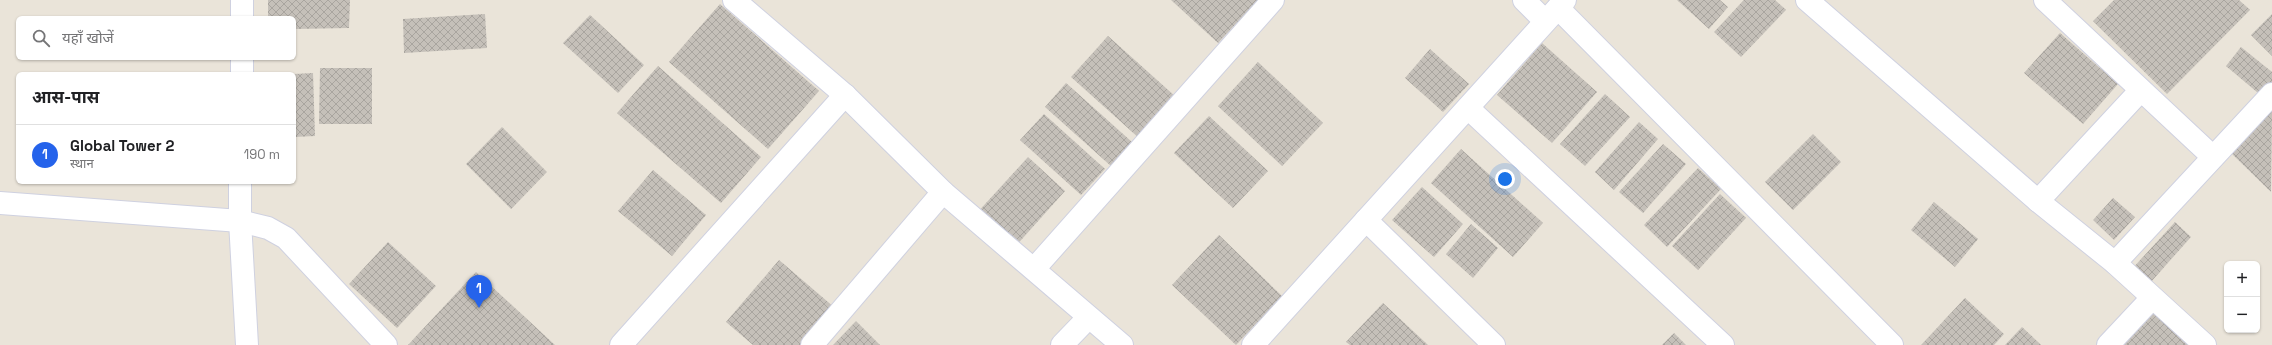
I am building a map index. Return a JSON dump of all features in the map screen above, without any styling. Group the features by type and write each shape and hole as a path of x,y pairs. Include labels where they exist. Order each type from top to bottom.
{"street":[{"path":"242,0 242,16"},
{"path":"734,0 845,95 943,192 1034,269 1088,318 1122,345"},
{"path":"1034,269 1273,0"},
{"path":"1524,0 1556,10 1892,345"},
{"path":"1807,0 2038,201 2115,262 2152,298 2205,345"},
{"path":"2045,0 2140,91 2213,158"},
{"path":"1253,345 1556,10"},
{"path":"242,60 242,72"},
{"path":"2038,201 2140,91"},
{"path":"2115,262 2272,94"},
{"path":"621,345 845,95"},
{"path":"1468,108 1723,345"},
{"path":"240,184 240,221 247,345"},
{"path":"812,345 943,192"},
{"path":"0,203 240,221 268,228 286,238 386,345"},
{"path":"1366,220 1494,345"},
{"path":"2108,345 2152,298"},
{"path":"1062,345 1088,318"}],"building":[{"path":"268,0 350,0 349,28 296,29 296,16 268,16"},
{"path":"1171,0 1258,0 1218,43"},
{"path":"1677,0 1720,0 1728,7 1709,29"},
{"path":"1744,0 1775,0 1786,10 1741,57 1714,32"},
{"path":"2114,0 2239,0 2250,10 2167,94 2093,21"},
{"path":"720,4 819,91 768,149 669,62"},
{"path":"485,14 487,48 404,53 403,19"},
{"path":"2272,14 2272,56 2251,35"},
{"path":"590,15 644,65 618,93 563,43"},
{"path":"2060,33 2118,84 2083,124 2024,73"},
{"path":"1108,36 1176,97 1139,138 1071,77"},
{"path":"1542,43 1597,92 1552,143 1497,95"},
{"path":"2241,47 2272,72 2272,88 2264,98 2226,66"},
{"path":"1430,49 1469,84 1443,112 1405,78"},
{"path":"1258,62 1323,123 1282,166 1218,106"},
{"path":"658,66 761,157 721,203 617,113"},
{"path":"320,68 372,68 372,124 319,124"},
{"path":"313,73 315,136 296,137 296,74"},
{"path":"1066,83 1132,142 1111,166 1045,107"},
{"path":"1605,94 1630,117 1585,166 1560,144"},
{"path":"2271,111 2272,113 2271,192 2230,152"},
{"path":"1044,114 1105,169 1081,195 1020,140"},
{"path":"1209,116 1268,171 1233,208 1174,153"},
{"path":"1639,122 1658,139 1614,190 1595,172"},
{"path":"502,127 547,172 511,209 466,164"},
{"path":"1813,134 1841,162 1793,210 1765,182"},
{"path":"1663,144 1686,164 1643,213 1619,192"},
{"path":"1461,149 1543,223 1513,257 1431,183"},
{"path":"1028,157 1065,191 1014,248 976,214"},
{"path":"1698,168 1721,189 1667,247 1644,225"},
{"path":"653,170 706,215 672,256 618,211"},
{"path":"1422,187 1463,224 1434,257 1392,220"},
{"path":"1720,194 1746,218 1698,270 1672,246"},
{"path":"2113,198 2135,217 2114,240 2093,220"},
{"path":"1934,202 1978,239 1955,267 1911,230"},
{"path":"2175,222 2191,237 2150,283 2133,268"},
{"path":"1471,224 1498,248 1473,278 1446,254"},
{"path":"1219,235 1282,296 1236,345 1172,285"},
{"path":"388,242 436,286 397,328 349,284"},
{"path":"779,260 835,308 803,345 753,345 726,322"},
{"path":"476,272 555,345 408,345"},
{"path":"1965,298 2004,334 1994,345 1921,345"},
{"path":"1383,303 1428,345 1350,345 1346,342"},
{"path":"2150,305 2197,345 2117,345"},
{"path":"856,321 880,345 833,345"},
{"path":"2022,327 2041,345 2005,345"},
{"path":"1674,333 1686,345 1662,345"}],"place":[{"name":"Global Tower 2","path":"479,308"}]}
